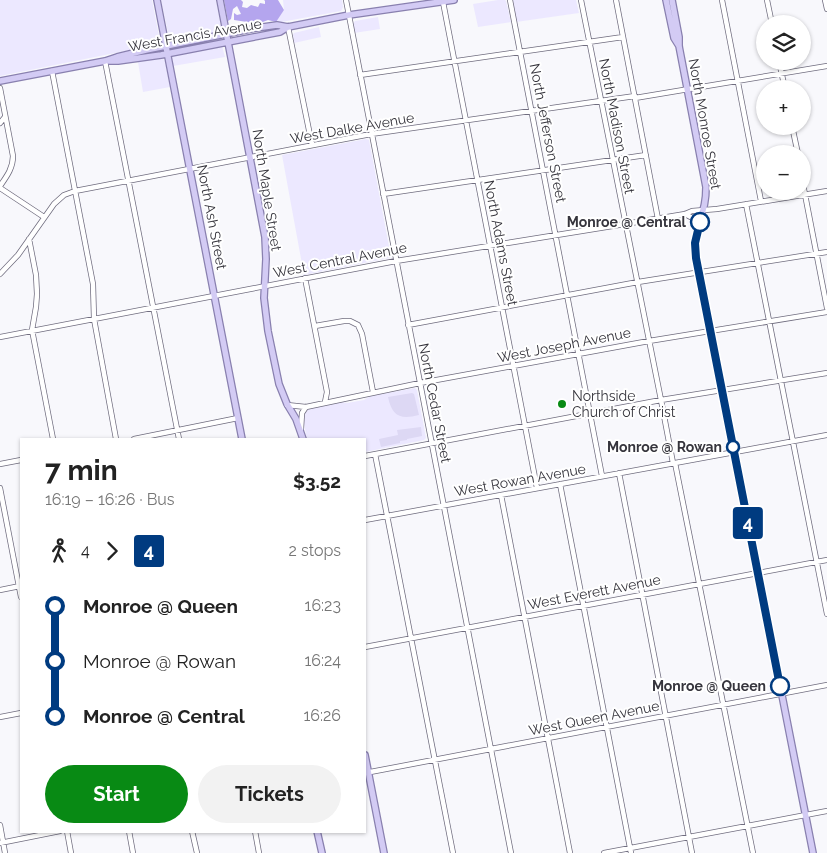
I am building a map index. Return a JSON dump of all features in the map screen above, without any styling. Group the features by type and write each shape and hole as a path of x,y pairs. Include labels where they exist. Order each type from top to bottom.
{"main road":[{"name":"North Ash Street","path":"157,0 242,438"},
{"name":"North Maple Street","path":"220,0 266,248 264,308 275,367 287,404 301,429 304,438"},
{"name":"West Francis Avenue","path":"105,61 117,56 227,34 277,26 288,27 454,0"},
{"name":"North Monroe Street","path":"666,0 674,38 679,46"},
{"name":"North Monroe Street","path":"672,0 706,187 706,200 695,243 698,273 813,853"},
{"name":"West Francis Avenue","path":"0,81 105,61 168,54 280,32 288,27"},
{"path":"367,772 384,853"},
{"path":"317,833 322,853"}],"street":[{"name":"North Cedar Street","path":"346,0 511,853"},
{"name":"North Jefferson Street","path":"510,0 602,476"},
{"name":"North Madison Street","path":"581,0 753,853"},
{"path":"616,0 658,219"},
{"path":"722,0 761,201"},
{"path":"767,0 770,15"},
{"path":"825,0 827,9"},
{"name":"North Adams Street","path":"443,2 536,488"},
{"path":"288,27 312,145"},
{"path":"360,75 623,37"},
{"path":"105,61 179,438"},
{"name":"West Dalke Avenue","path":"75,191 371,134 601,100 635,97 827,66"},
{"path":"781,70 783,80"},
{"path":"52,71 92,284 94,319 116,438"},
{"path":"0,88 13,163 0,187 44,217"},
{"path":"0,123 6,117"},
{"path":"383,194 646,155"},
{"path":"0,274 18,255 54,204 64,195 75,191"},
{"name":"West Central Avenue","path":"811,193 827,191"},
{"name":"West Central Avenue","path":"0,336 396,261 767,200"},
{"path":"807,200 827,308"},
{"path":"746,204 827,614"},
{"path":"685,214 700,222"},
{"path":"29,239 36,275 37,294 32,330 53,438"},
{"path":"408,325 638,282 827,252"},
{"path":"305,278 327,392 325,402"},
{"name":"West Joseph Avenue","path":"306,407 373,392 649,340 710,332 827,312"},
{"path":"315,326 344,320 350,320 358,325 362,334 373,392"},
{"path":"366,456 661,400 827,373"},
{"path":"287,404 306,407 302,413 301,429"},
{"path":"139,438 238,418"},
{"name":"West Rowan Avenue","path":"366,520 827,435"},
{"path":"375,454 453,853"},
{"path":"0,464 20,460"},
{"path":"619,473 692,853"},
{"path":"560,484 630,851"},
{"path":"0,488 20,586 0,590"},
{"path":"501,495 570,853"},
{"name":"West Everett Avenue","path":"366,647 827,560"},
{"name":"West Queen Avenue","path":"367,772 827,685"},
{"path":"0,717 20,713"},
{"path":"604,853 630,851 689,837 827,810"},
{"path":"0,825 2,843 6,853"},
{"path":"2,843 50,833"},
{"path":"66,833 71,853"},
{"path":"129,833 133,853"},
{"path":"192,833 196,853"},
{"path":"255,833 259,853"}],"shaded area":[{"path":"0,0 152,0 160,41 155,45 0,76"},
{"path":"161,0 216,0 222,32 170,42"},
{"path":"224,0 241,0 243,2 242,7 247,8 251,5 258,7 260,3 265,4 264,0 278,0 284,10 276,22 268,20 255,25 254,23 234,20 234,13 237,15 241,14 237,6 233,9 231,19 228,21"},
{"path":"283,0 342,0 343,7 341,11 276,23 284,10"},
{"path":"498,0 506,1 511,22 478,27 473,4"},
{"path":"513,0 576,0 579,13 516,22"},
{"path":"378,17 380,29 354,33 353,24 355,21"},
{"path":"319,27 321,37 294,43 294,33"},
{"path":"222,46 225,57 173,66 173,55"},
{"path":"159,58 165,61 170,87 143,92 138,62"},
{"path":"369,140 391,257 304,275 282,155"},
{"path":"415,388 417,390 426,438 424,440 366,452 366,438 307,438 303,412 308,409 341,402 347,403 364,400 370,396"},
{"path":"414,394 419,415 402,417 398,415 392,409 388,397"},
{"path":"421,427 422,436 381,447 379,439 398,435 397,430"}],"bus line":[{"name":"4","path":"700,222 695,243 696,258 780,686"}],"place":[{"name":"Monroe @ Central","path":"700,222"},
{"name":"Northside Church of Christ","path":"562,404"},
{"name":"Monroe @ Rowan","path":"733,447"},
{"name":"Monroe @ Queen","path":"780,686"}]}
